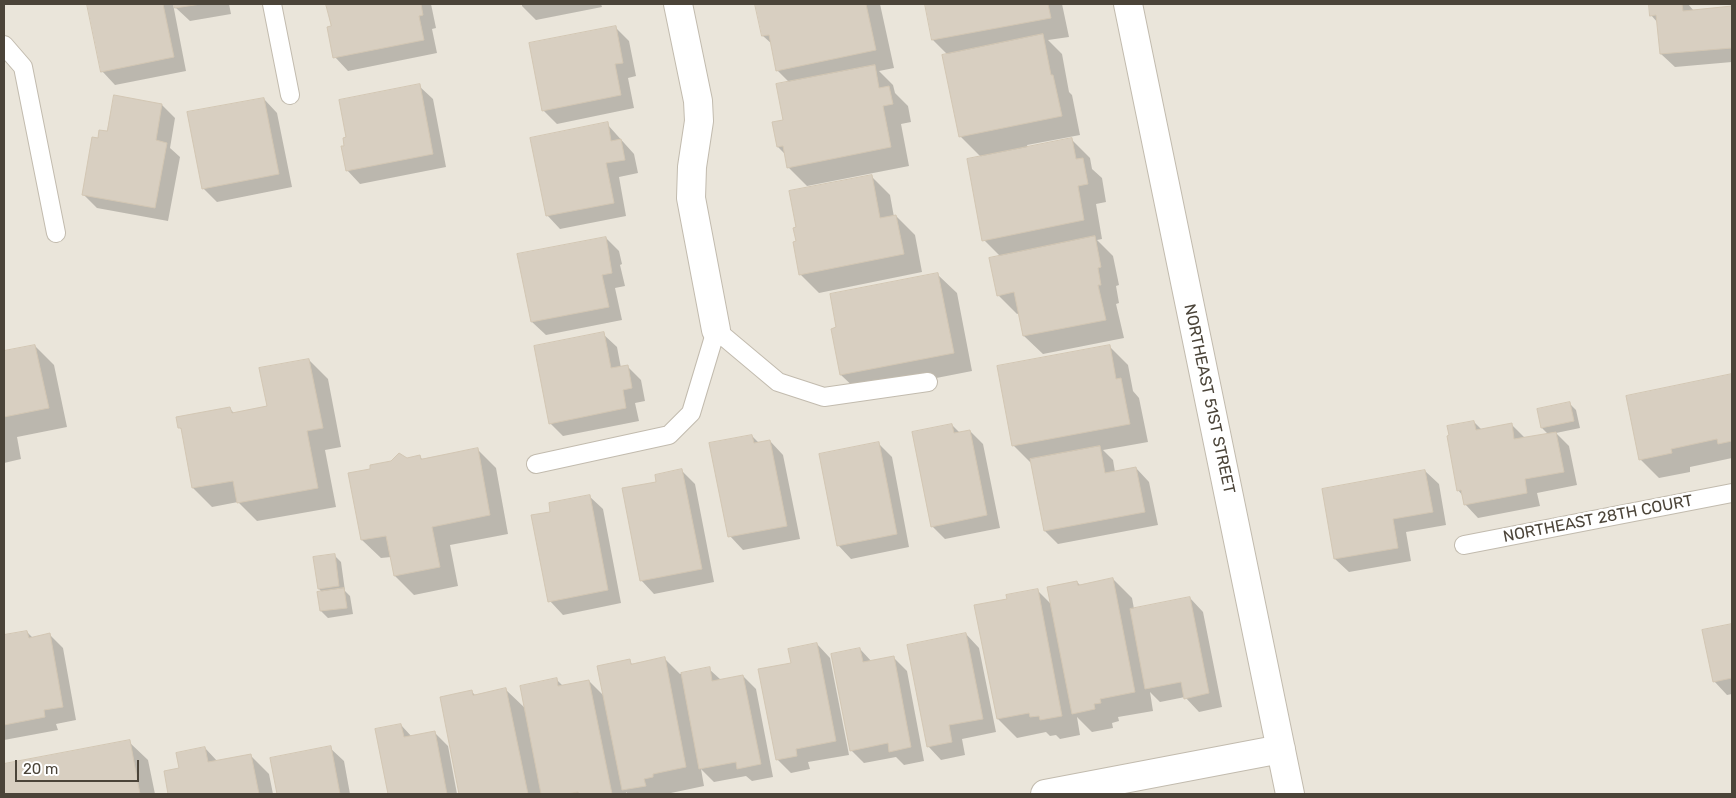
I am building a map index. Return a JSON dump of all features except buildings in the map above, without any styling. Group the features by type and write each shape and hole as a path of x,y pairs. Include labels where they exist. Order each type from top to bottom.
{"street":[{"path":"678,4 698,101 699,121 692,167 691,198 716,330"},
{"name":"NORTHEAST 51ST STREET","path":"1128,4 1290,794"},
{"path":"1045,794 1281,749"}],"lane":[{"path":"272,4 290,95"},
{"path":"4,45 23,67 56,233"},
{"path":"536,464 669,435 691,413 716,330 778,382 824,397 928,382"},
{"name":"NORTHEAST 28TH COURT","path":"1464,545 1732,493"}],"shaded area":[{"path":"4,4 1732,4 1732,794 4,794"}]}
